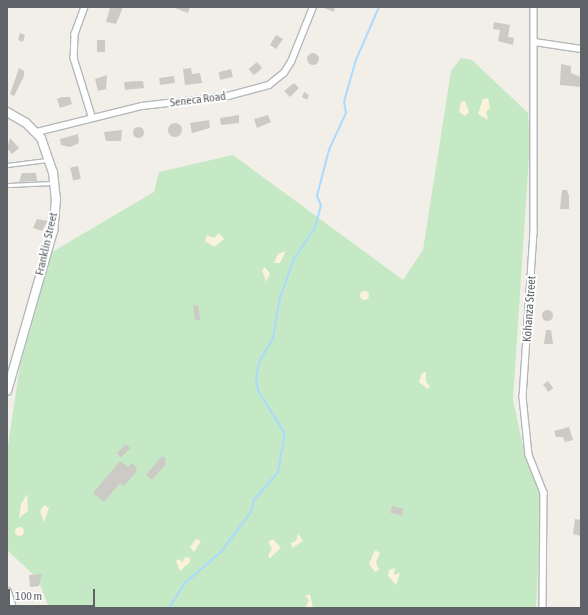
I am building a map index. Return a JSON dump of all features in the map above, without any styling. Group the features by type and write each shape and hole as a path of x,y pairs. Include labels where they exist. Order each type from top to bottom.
{"main road":[{"path":"7,112 37,132"},
{"name":"Franklin Street","path":"7,391 8,377 53,230 54,183 50,159 37,132"},
{"path":"7,592 12,608"}],"street":[{"path":"85,7 75,34 74,58 92,116"},
{"name":"Seneca Road","path":"37,132 92,116 142,106 228,96 268,85 284,73 291,62 313,7"},
{"name":"Kohanza Street","path":"534,7 534,232 523,397 530,455 544,493 543,608"},
{"path":"534,42 581,49"}],"lane":[{"path":"7,165 50,159"},
{"path":"9,185 54,183"}],"green space":[{"path":"461,58 472,60 528,113 530,141 513,400 526,460 538,488 541,509 536,608 49,608 38,579 7,550 7,452 20,366 52,252 154,192 159,172 233,155 403,280 423,250 451,71"}],"sand":[{"path":"488,98 490,108 486,112 488,120 478,114 483,99"},
{"path":"465,101 469,112 465,116 459,112 461,102"},
{"path":"219,233 224,239 214,247 205,241 207,235 214,238"},
{"path":"286,251 280,263 274,263 278,254"},
{"path":"265,267 270,274 266,282 262,270"},
{"path":"364,290 369,295 364,300 359,295"},
{"path":"426,372 426,382 430,386 428,389 419,382 422,373"},
{"path":"27,494 28,511 19,518 21,504"},
{"path":"44,505 49,508 44,522 40,511"},
{"path":"17,527 21,527 23,531 21,535 17,535 15,533 15,529"},
{"path":"298,533 303,541 292,548 291,543 296,541"},
{"path":"196,539 201,541 194,552 190,547"},
{"path":"273,539 281,548 270,558 268,556 272,549 268,542"},
{"path":"375,550 380,553 376,562 379,570 375,572 369,564"},
{"path":"185,557 190,558 190,562 180,571 176,561 180,559 182,563"},
{"path":"395,568 394,575 400,573 396,585 388,576 389,570"},
{"path":"310,594 313,608 305,608 309,600 305,596"}],"building":[{"path":"123,7 116,24 106,22 110,8"},
{"path":"172,7 190,7 188,13"},
{"path":"322,7 335,7 334,12"},
{"path":"494,22 510,25 508,37 514,38 513,45 498,41 500,30 493,29"},
{"path":"20,33 25,35 23,42 18,40"},
{"path":"276,35 283,39 276,49 270,45"},
{"path":"97,40 105,40 105,52 97,52"},
{"path":"311,53 315,53 319,59 315,65 311,65 307,61 307,57"},
{"path":"257,62 262,68 254,75 249,69"},
{"path":"561,64 571,66 571,73 581,77 581,87 560,85"},
{"path":"19,68 24,71 24,76 14,96 10,94"},
{"path":"191,68 192,74 200,73 202,83 185,85 183,69"},
{"path":"231,69 233,77 220,80 218,72"},
{"path":"107,75 106,89 98,91 95,79"},
{"path":"174,76 175,83 160,85 159,78"},
{"path":"143,81 144,88 125,90 124,82"},
{"path":"294,83 299,88 290,97 284,91"},
{"path":"304,92 309,95 307,100 302,97"},
{"path":"62,97 70,97 72,104 60,108 57,99"},
{"path":"239,115 239,123 221,125 220,118"},
{"path":"268,115 271,122 257,128 254,119"},
{"path":"209,120 210,128 192,133 190,123"},
{"path":"175,123 180,125 182,130 180,135 175,137 170,135 168,130 170,125"},
{"path":"138,126 142,128 144,132 142,136 138,138 134,136 132,132 134,128"},
{"path":"122,130 121,141 106,141 104,132"},
{"path":"78,134 79,143 70,147 61,145 60,139"},
{"path":"10,138 19,148 12,154 7,148"},
{"path":"78,166 81,179 73,180 70,168"},
{"path":"22,173 36,173 37,181 19,182"},
{"path":"562,190 567,190 569,196 569,209 560,209"},
{"path":"37,219 48,221 42,231 33,228"},
{"path":"198,305 200,320 195,321 193,306"},
{"path":"547,309 551,311 553,315 551,319 547,321 543,319 541,315 543,311"},
{"path":"546,330 551,330 553,344 544,344"},
{"path":"548,381 553,388 548,392 543,385"},
{"path":"569,427 573,440 565,442 563,437 556,437 554,431"},
{"path":"126,444 130,448 121,457 117,453"},
{"path":"162,456 166,459 165,465 152,480 146,475"},
{"path":"120,461 128,467 132,463 137,468 136,472 124,486 120,483 104,502 93,493"},
{"path":"392,506 404,509 402,516 390,513"},
{"path":"575,519 581,520 581,536 573,534"},
{"path":"42,574 39,586 30,587 29,575"}],"waterway":[{"path":"169,608 185,583 221,552 251,512 254,500 278,472 285,434 258,391 256,377 260,360 273,338 280,298 294,259 315,228 321,206 317,196 329,150 346,113 344,102 356,60 379,7"}]}
